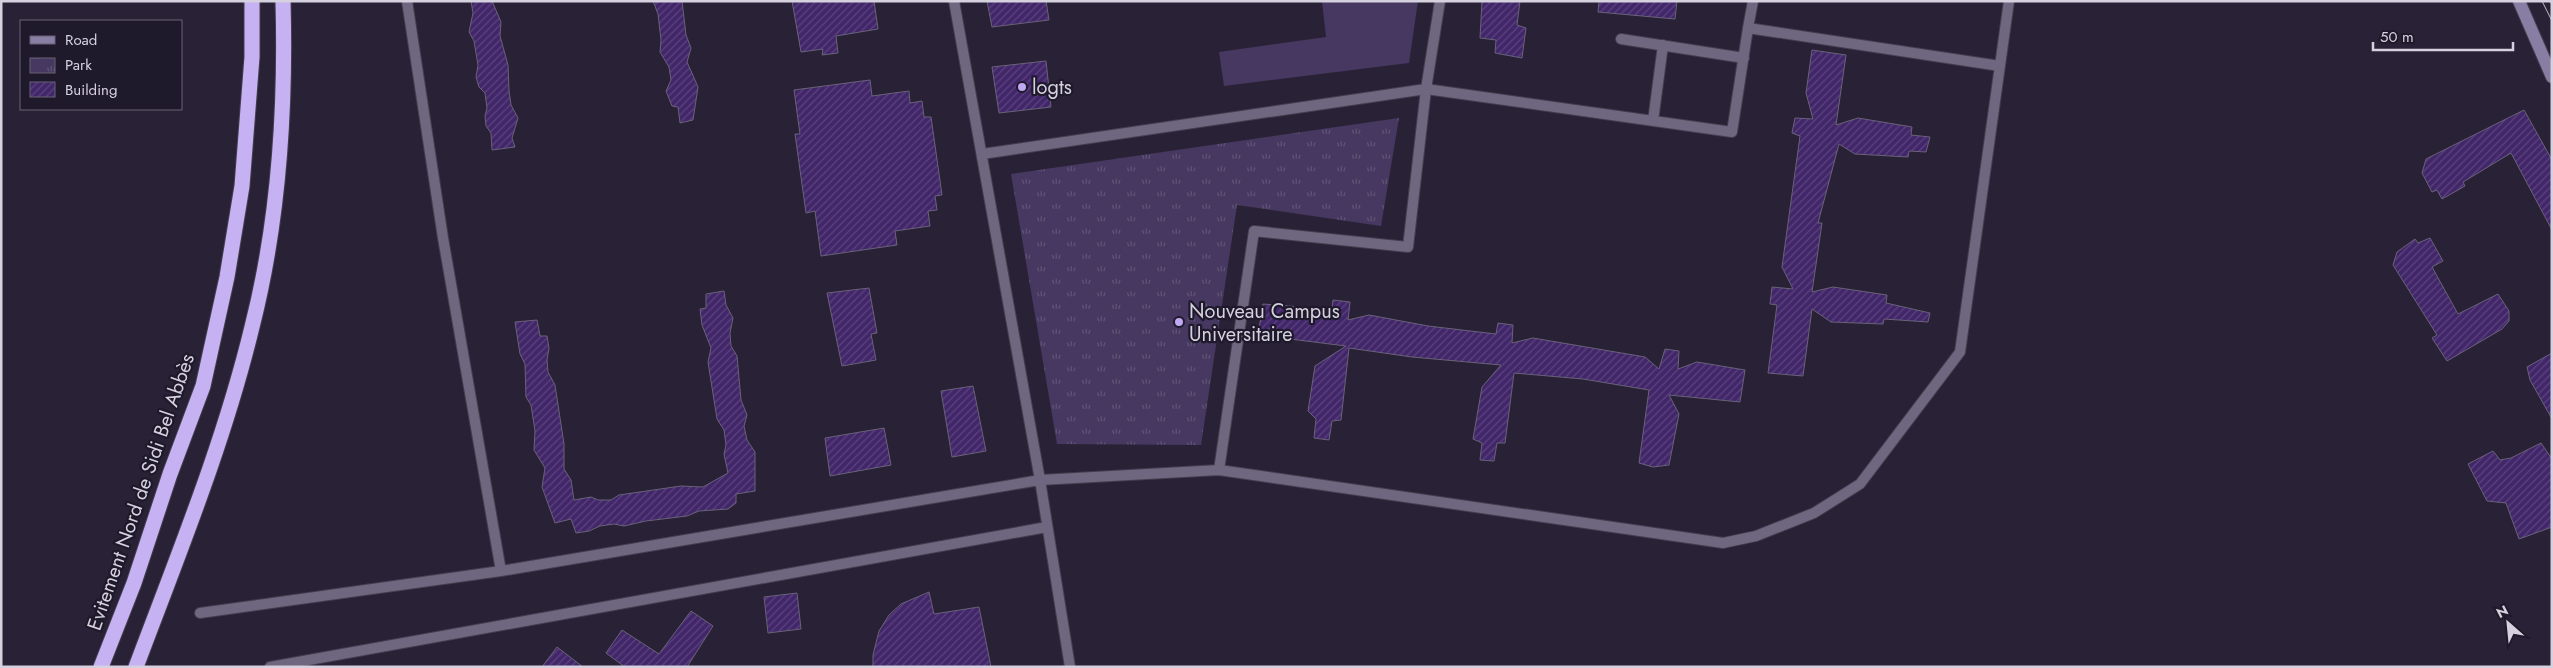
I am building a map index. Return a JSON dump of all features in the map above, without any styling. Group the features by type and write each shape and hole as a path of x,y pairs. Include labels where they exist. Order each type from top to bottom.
{"highway":[{"name":"Evitement Nord de Sidi Bel Abbès","path":"101,667 134,583 170,474 203,386 227,277 242,186 252,57 252,1"},
{"path":"136,667 231,405 256,312 271,230 282,129 283,1"}],"main road":[{"path":"2519,1 2552,77"}],"lane":[{"path":"407,1 443,238 501,570"},
{"path":"954,1 1040,480 1070,667"},
{"path":"1219,470 1254,231 1408,248 1426,89 1440,1"},
{"path":"982,154 1426,89 1732,132 1753,1"},
{"path":"200,613 501,570 1040,480 1219,470 1723,543 1756,536 1814,512 1860,484 1960,352 2009,1"},
{"path":"1748,28 2000,66"},
{"path":"1622,39 1744,58"},
{"path":"1653,122 1663,45"},
{"path":"270,667 1048,527"}],"green space":[{"path":"1322,1 1418,1 1409,63 1224,86 1219,52 1326,37"},
{"path":"1399,118 1381,226 1237,205 1201,445 1057,444 1011,174"}],"building":[{"path":"471,1 492,1 501,22 500,36 508,65 511,105 518,118 512,138 515,147 492,150 491,133 486,126 485,116 487,108 485,93 479,87 476,77 478,65 474,41 469,32 473,13"},
{"path":"653,1 682,1 686,35 691,48 687,62 698,87 693,120 680,123 678,107 672,106 666,91 671,80 669,67 660,52 661,40 658,14"},
{"path":"792,1 874,1 878,29 836,36 838,53 822,55 823,49 801,52"},
{"path":"987,1 1046,1 1049,20 992,27"},
{"path":"1482,1 1520,1 1517,25 1526,28 1522,58 1495,53 1496,40 1480,38"},
{"path":"1599,1 1677,1 1675,19 1598,12"},
{"path":"1812,50 1846,55 1836,125 1858,118 1912,127 1911,135 1930,137 1926,152 1909,151 1908,157 1855,154 1839,144 1818,223 1822,223 1812,292 1833,287 1887,295 1886,303 1930,313 1928,322 1884,319 1883,324 1831,322 1812,309 1803,376 1768,373 1777,305 1770,304 1772,287 1793,289 1782,267 1800,136 1792,133 1795,118 1813,119 1806,93"},
{"name":"logts","path":"1046,61 1051,107 999,113 992,67"},
{"path":"870,80 872,96 909,91 910,103 922,101 924,117 931,117 942,195 935,196 937,210 928,211 930,226 895,231 897,245 821,256 815,211 806,213 795,134 800,134 794,90"},
{"path":"2524,110 2552,160 2552,230 2511,153 2463,182 2465,186 2442,199 2437,190 2432,192 2422,173 2426,159"},
{"path":"2430,238 2443,261 2432,267 2458,314 2498,294 2509,311 2509,321 2502,329 2447,361 2432,338 2437,335 2393,265 2397,252 2415,239 2418,243"},
{"path":"869,288 877,333 871,334 876,360 842,366 827,293"},
{"path":"724,291 726,305 733,318 730,333 731,346 737,356 741,400 747,415 744,426 747,440 755,452 755,491 736,494 736,503 728,509 699,511 687,516 624,526 614,524 600,526 589,531 576,533 571,519 555,523 542,487 545,468 534,450 535,431 531,405 526,397 525,364 520,354 515,322 537,320 540,336 547,336 549,348 548,372 555,385 564,444 564,469 571,480 574,500 591,497 598,500 611,500 619,495 681,486 703,487 728,473 724,454 726,445 724,430 717,419 708,362 711,348 702,325 700,309 706,308 706,294"},
{"path":"1333,300 1350,302 1348,320 1369,315 1428,326 1496,334 1498,323 1513,325 1512,343 1533,338 1645,357 1659,369 1665,349 1679,351 1678,369 1697,362 1745,370 1740,402 1669,395 1679,414 1669,465 1653,467 1639,463 1649,390 1583,379 1514,373 1505,443 1497,443 1494,461 1480,460 1482,443 1473,439 1482,387 1501,365 1412,357 1349,348 1341,420 1332,421 1329,440 1314,438 1316,419 1308,411 1315,366 1346,346 1258,335 1263,304 1313,308 1331,315"},
{"path":"2552,353 2552,419 2530,380 2527,367"},
{"path":"973,386 986,451 952,457 941,391"},
{"path":"884,428 891,465 830,476 825,438"},
{"path":"2541,443 2552,459 2552,527 2519,539 2506,503 2487,501 2468,464 2493,451 2500,460 2511,458"},
{"path":"929,592 934,614 979,607 991,667 873,667 873,655 879,631 889,615 901,604"},
{"path":"797,593 801,629 768,633 764,597"},
{"path":"691,611 713,626 687,667 625,667 606,653 622,630 659,654"},
{"path":"557,647 583,667 542,667"}],"tram line":[{"path":"2542,1 2552,21"},
{"path":"2550,1 2552,5"}],"place":[{"name":"logts","path":"1022,87"},
{"name":"Nouveau Campus Universitaire","path":"1179,322"}]}
